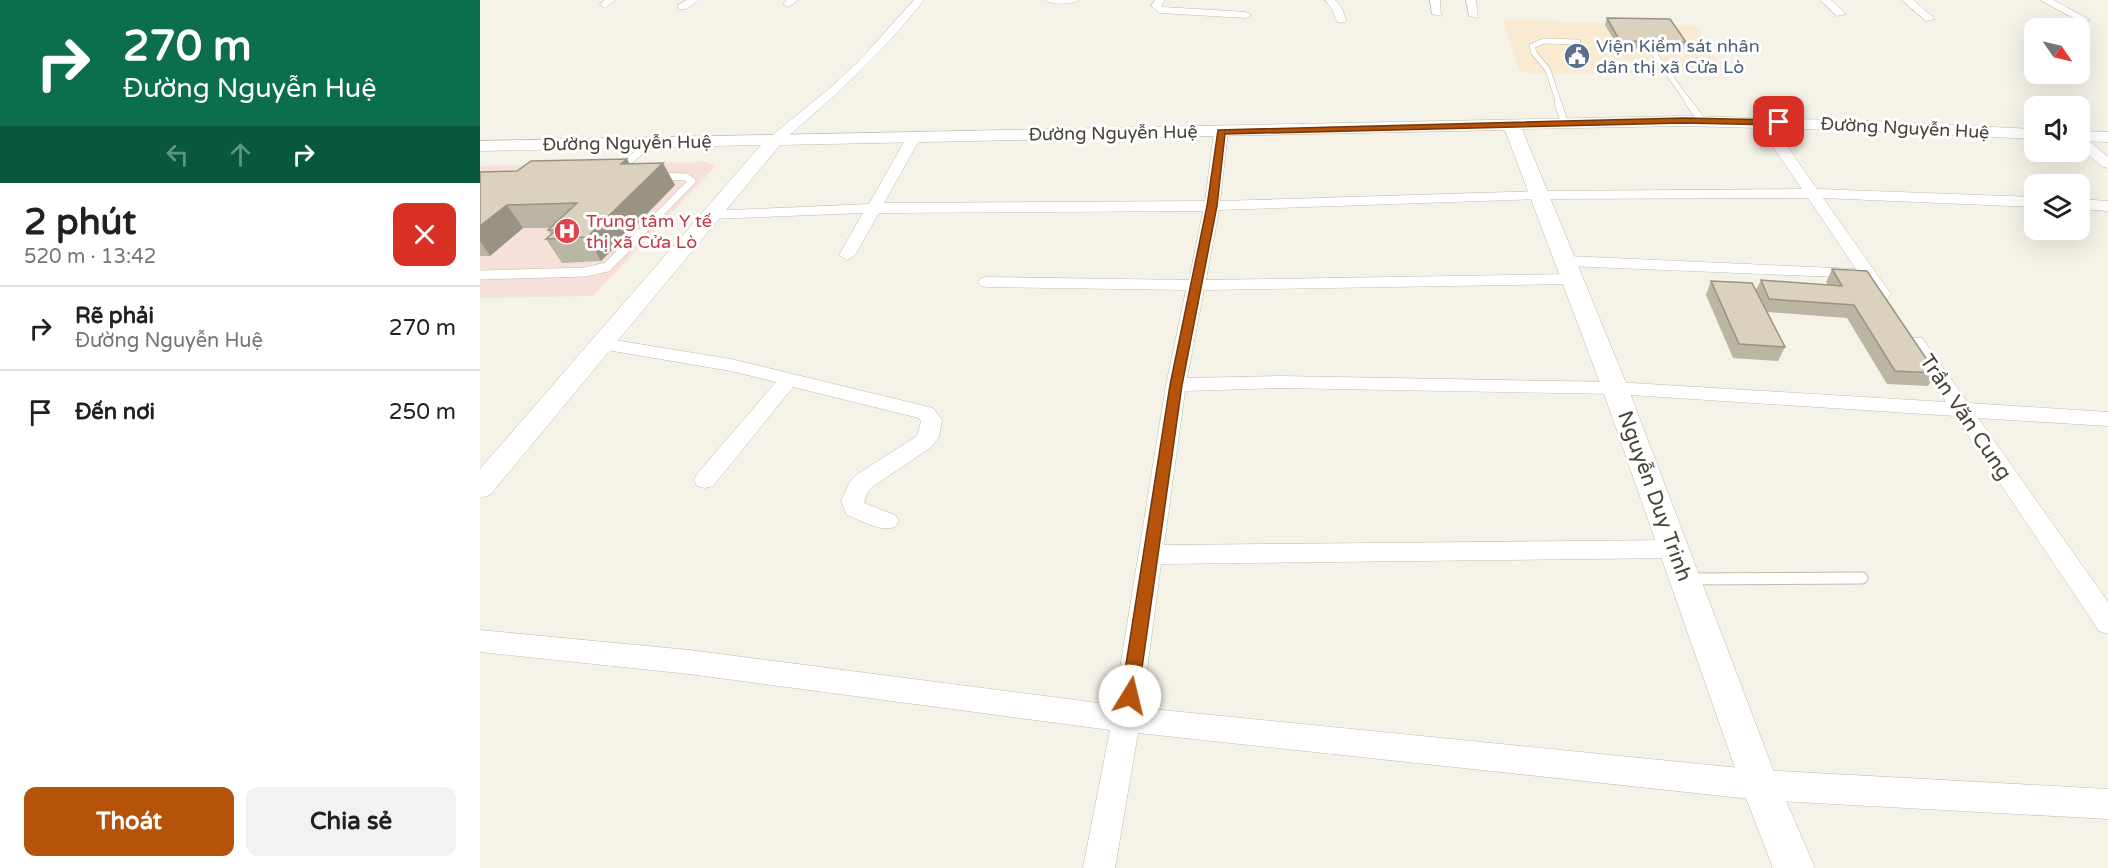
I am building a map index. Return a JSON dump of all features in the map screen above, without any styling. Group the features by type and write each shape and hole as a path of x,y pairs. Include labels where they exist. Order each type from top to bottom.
{"street":[{"path":"682,7 694,0"},
{"path":"480,488 775,140 834,91 863,63 919,0"},
{"path":"1050,0 1074,0"},
{"path":"1160,0 1156,6 1160,9 1246,15"},
{"path":"1330,0 1337,8 1341,20"},
{"path":"1435,0 1437,14"},
{"path":"1471,0 1474,16"},
{"path":"1825,0 1841,14"},
{"path":"1907,0 1930,19"},
{"path":"2045,0 2081,18"},
{"name":"Đường Nguyễn Huệ","path":"480,146 1702,121 2024,134"},
{"name":"Trần Văn Cung","path":"1763,122 1962,411 2098,595 2108,623"},
{"name":"Nguyễn Duy Trinh","path":"1512,125 1615,388 1760,785 1794,868"},
{"path":"1099,868 1126,719 1176,385 1212,206 1221,132"},
{"path":"847,255 914,137"},
{"path":"2090,138 2108,137"},
{"path":"2090,148 2108,164"},
{"path":"713,214 874,208 1212,206 1540,195 1812,193 2024,202"},
{"path":"2090,205 2108,206"},
{"path":"987,282 1196,285 1570,270 1869,275"},
{"path":"602,344 731,364 870,400 902,405 926,413 932,420 928,437 877,471 857,489 852,501 855,509 887,521"},
{"path":"705,480 789,379"},
{"path":"1176,385 1280,382 1615,388 2108,419"},
{"path":"1152,555 1674,549"},
{"path":"480,641 689,662 1126,719 1760,785 2108,804"}],"lane":[{"path":"1565,124 1548,70 1534,53 1532,46 1544,41 1578,42"},
{"path":"1655,55 1702,121"},
{"path":"627,175 619,172 620,168 652,142"},
{"path":"480,275 585,272 607,267 692,181 686,177 650,176"},
{"path":"1685,579 1862,578"}],"shaded area":[{"path":"1503,19 1697,26 1722,69 1716,72 1532,74 1519,70"},
{"name":"Trung tâm Y tế thị xã Cửa Lò","path":"706,162 716,166 593,296 480,298 480,166"}],"building":[{"path":"1607,18 1670,19 1686,42 1620,41"},
{"path":"627,159 621,164 663,163 587,237 546,239 556,230 548,230 577,203 507,205 480,226 480,172 517,171 531,161"},
{"path":"1832,269 1867,271 1936,373 1895,371 1854,305 1769,299 1761,280 1842,286"},
{"path":"1711,281 1752,283 1785,347 1739,344"}],"place":[{"name":"Viện Kiểm sát nhân dân thị xã Cửa Lò","path":"1577,56"},
{"name":"Trung tâm Y tế thị xã Cửa Lò","path":"567,231"}],"route":[{"path":"1130,696 1176,385 1212,206 1221,132 1684,121 1779,122"}]}
